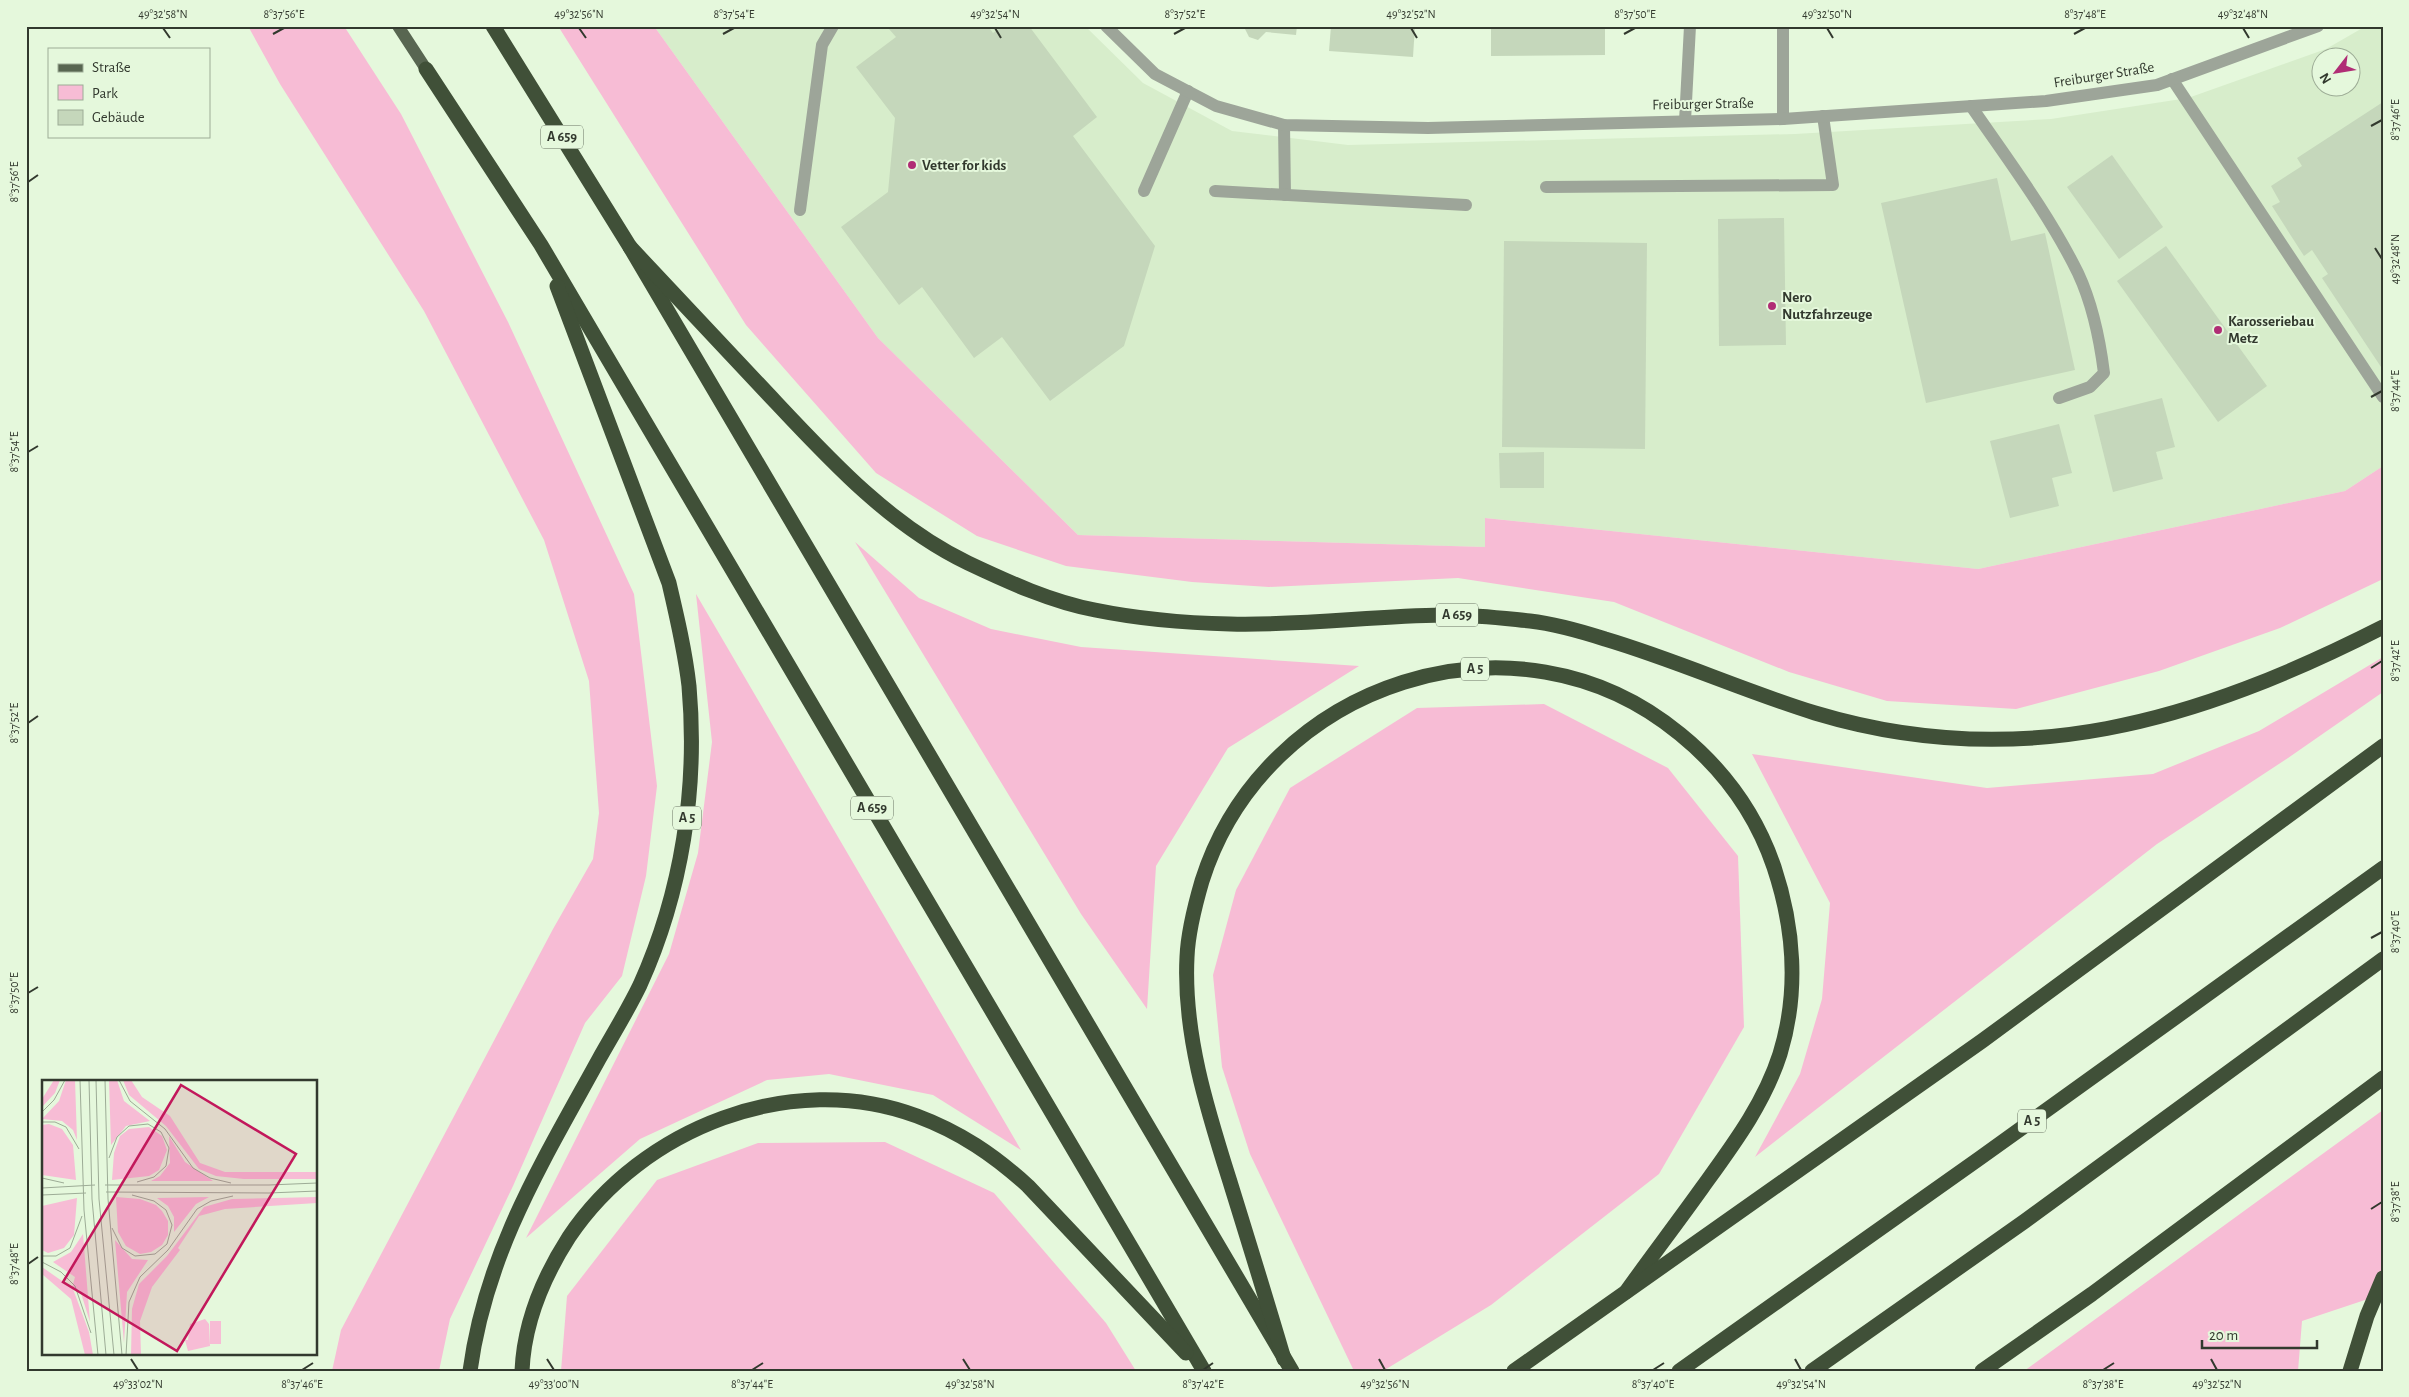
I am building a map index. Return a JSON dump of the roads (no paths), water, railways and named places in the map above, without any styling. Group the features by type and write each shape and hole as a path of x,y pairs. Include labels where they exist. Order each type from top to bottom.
{"highway":[{"name":"A 659","path":"493,26 630,247 1288,1365"},
{"name":"A 659","path":"426,69 541,245 1203,1371"},
{"name":"A 5","path":"470,1371 482,1310 494,1266 511,1224 531,1182 639,986 658,938 674,889 684,839 690,788 692,736 689,684 681,633 668,583 541,245"},
{"name":"A 659","path":"630,247 815,444 883,508 963,560 1026,588 1091,610 1161,620 1233,624 1448,615 1558,625 1630,646 1813,712 1880,730 1946,739 1997,740 2058,737 2122,726 2172,714 2290,671 2383,626"},
{"name":"A 5","path":"1288,1365 1210,1119 1197,1067 1189,1014 1187,956 1194,906 1207,865 1225,827 1248,791 1276,758 1308,730 1343,707 1382,689 1422,676 1464,669 1507,668 1540,672 1591,683 1629,700 1666,722 1698,749 1727,780 1751,816 1770,854 1781,886 1790,933 1792,974 1789,1013 1780,1052 1766,1090 1748,1125 1626,1292"},
{"path":"1514,1371 1982,1041 2383,746"},
{"name":"A 5","path":"1679,1371 1980,1158 2383,868"},
{"path":"1812,1371 2033,1215 2383,959"},
{"path":"1982,1371 2092,1294 2383,1078"},
{"name":"A 659","path":"522,1371 528,1327 540,1291 553,1265 578,1224 610,1188 632,1168 664,1146 699,1127 746,1111 775,1104 814,1100 848,1101 882,1106 916,1116 976,1144 1028,1186 1203,1371"},
{"path":"2350,1371 2367,1316 2383,1278"}],"main road":[{"path":"398,26 426,69"}],"street":[{"path":"800,210 822,45 833,26"},
{"name":"Freiburger Straße","path":"1106,26 1155,74 1216,106 1284,125 1428,128 1783,119 2046,101 2157,85 2318,26"},
{"path":"1685,121 1690,26"},
{"path":"1783,26 1783,119"},
{"path":"2172,79 2383,397"},
{"path":"1144,191 1188,91"},
{"path":"1971,106 2040,207 2079,274 2100,341 2104,373 2090,387 2059,398"},
{"path":"1546,188 1833,186 1823,116"},
{"path":"1284,125 1286,195"},
{"path":"1215,191 1466,205"}],"place":[{"name":"Vetter for kids","path":"912,165"},
{"name":"Nero Nutzfahrzeuge","path":"1772,306"},
{"name":"Karosseriebau Metz","path":"2218,330"}]}
